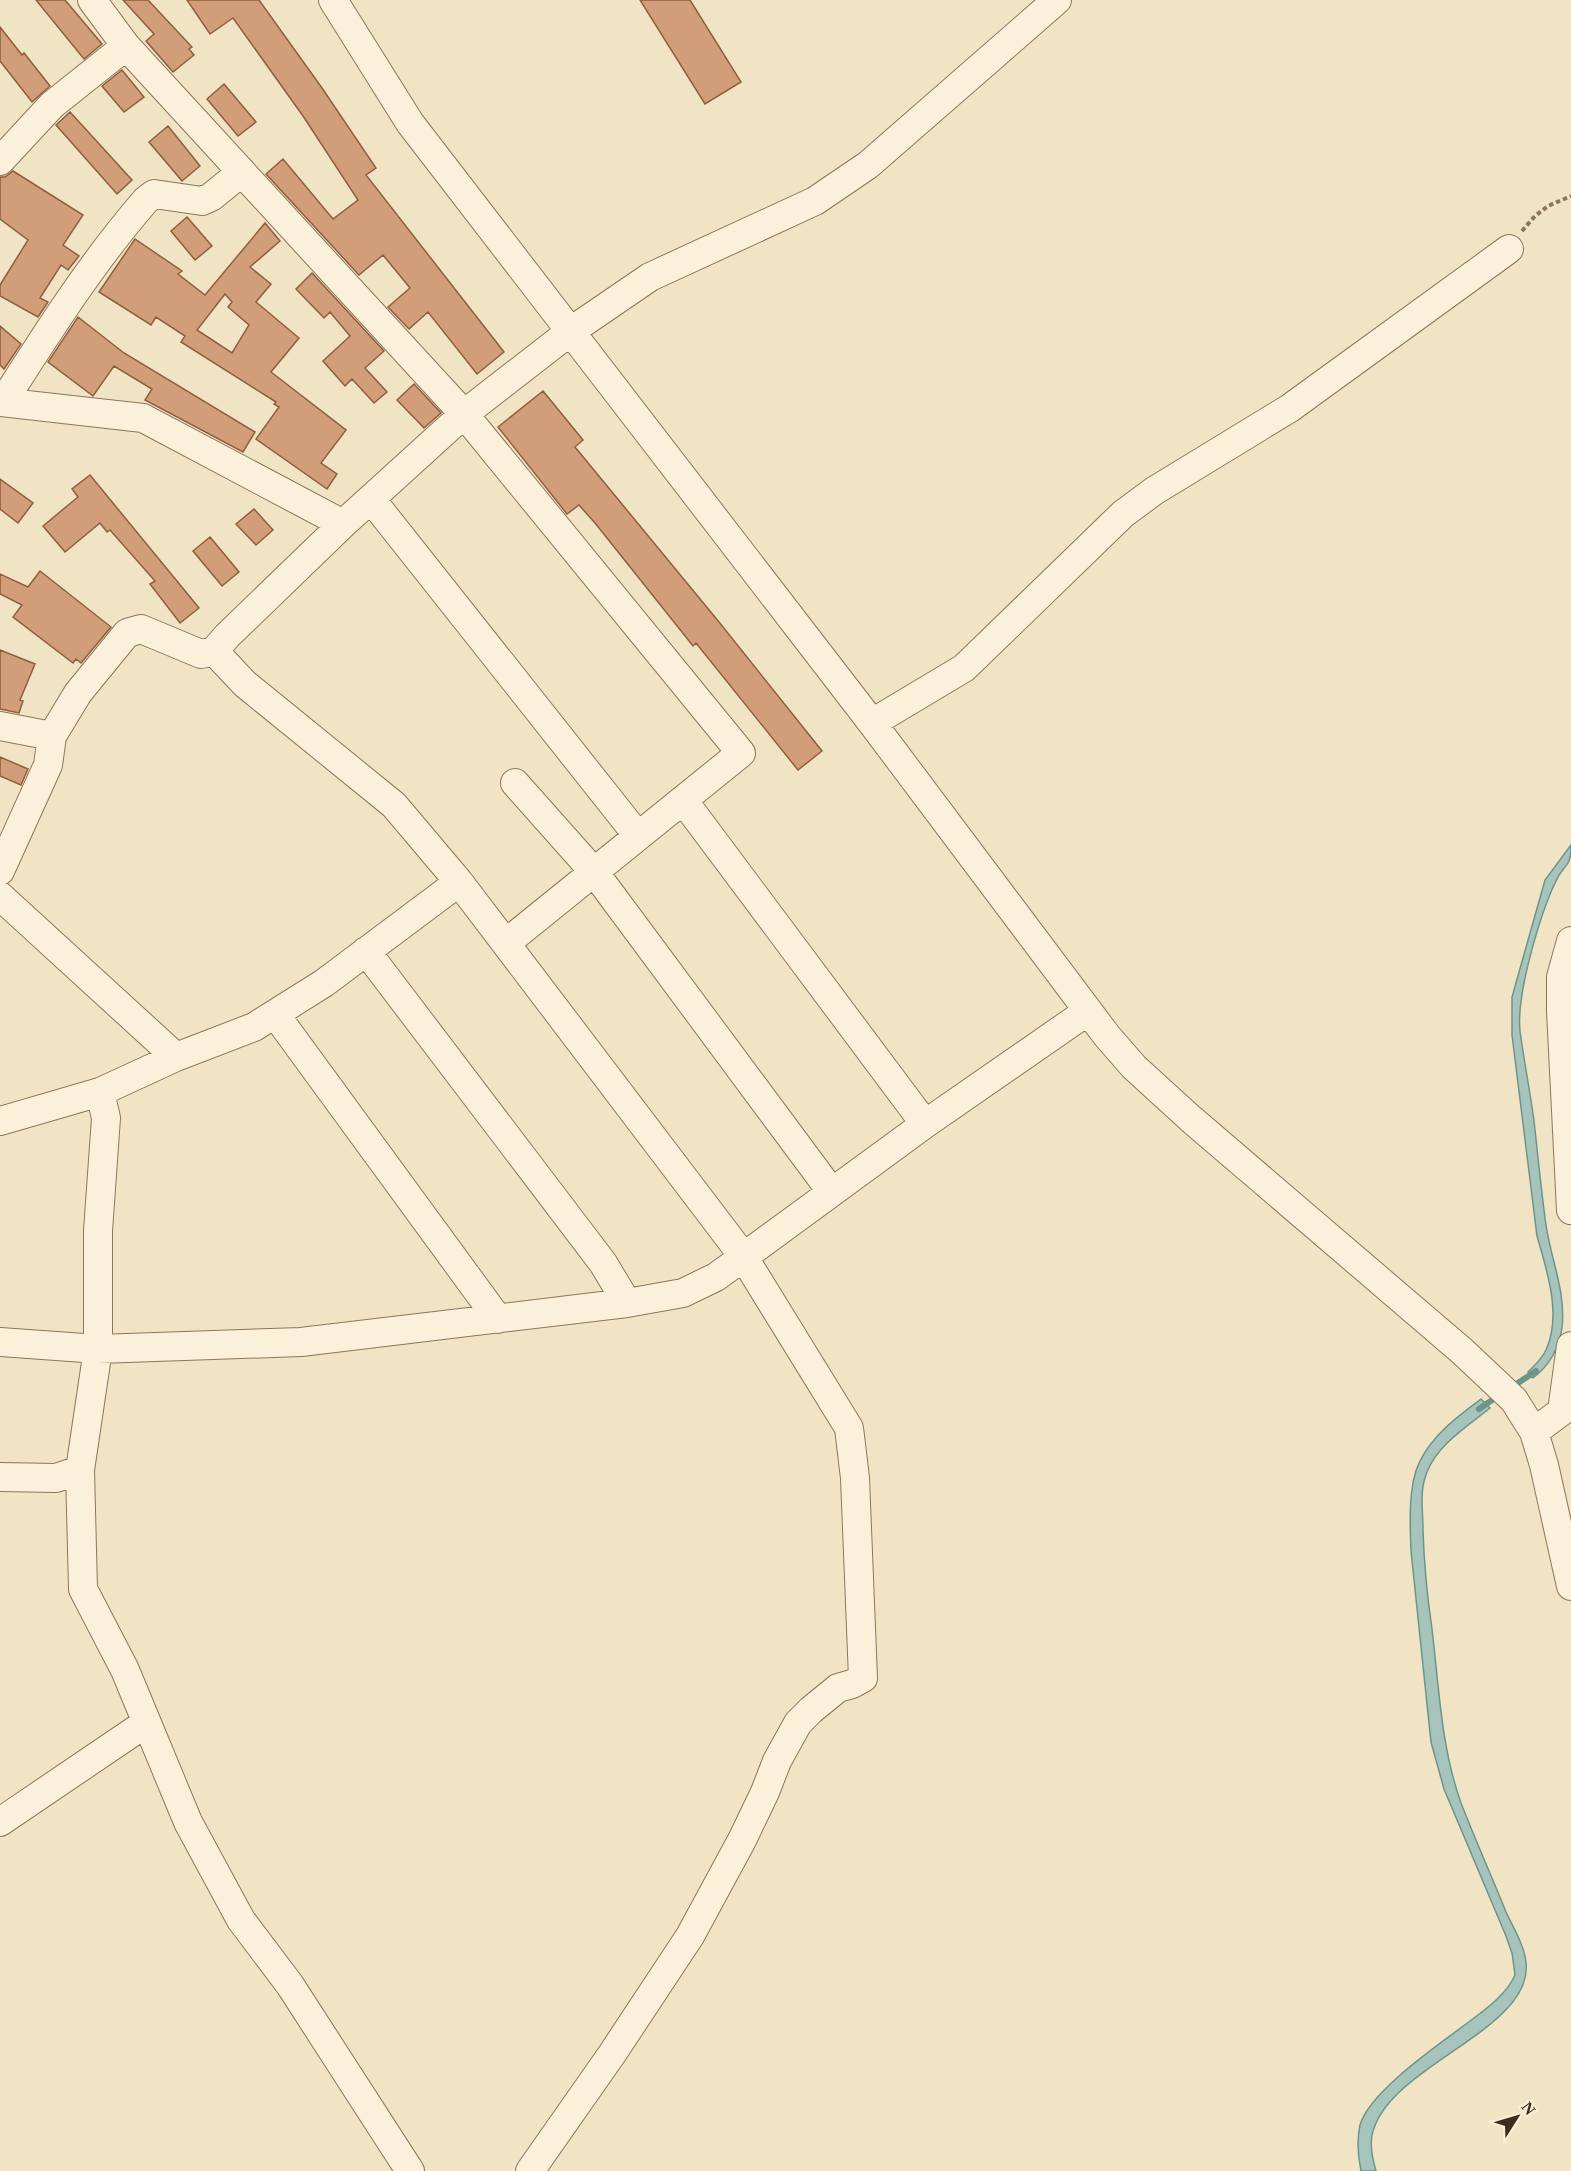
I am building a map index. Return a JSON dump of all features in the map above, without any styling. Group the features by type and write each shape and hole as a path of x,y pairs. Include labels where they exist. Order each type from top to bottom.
{"street":[{"path":"92,0 126,46 464,414 741,753 506,943"},
{"path":"333,0 410,123 872,723 1088,1011 1134,1067 1514,1400 1534,1432 1544,1465 1571,1586"},
{"path":"0,871 48,765 52,736 78,693 127,633 141,629 201,654 214,651 343,524 464,414 571,331 650,278 815,201 859,171 1058,0"},
{"path":"0,160 52,105 126,46"},
{"path":"242,172 211,198 202,201 154,194 146,200 52,326 2,402 143,418 343,524"},
{"path":"872,723 964,668 1124,514 1146,497 1290,408 1509,249"},
{"path":"371,499 638,836"},
{"path":"214,651 245,684 394,805 459,882 743,1256 849,1428 855,1478 863,1678 838,1688 798,1723 777,1761 742,1840 690,1936 612,2054 530,2171"},
{"path":"0,726 52,736"},
{"path":"515,783 595,873 831,1191"},
{"path":"683,800 925,1124"},
{"path":"0,1121 100,1092 176,1057 254,1027 324,983 459,882"},
{"path":"0,896 176,1057"},
{"path":"1571,941 1561,977 1560,1011 1571,1210"},
{"path":"366,951 603,1263 627,1303"},
{"path":"0,1342 98,1349 301,1342 627,1303 683,1293 716,1277 831,1191 1088,1011"},
{"path":"275,1014 498,1319"},
{"path":"100,1092 106,1118 98,1232 98,1349 80,1470 83,1589 125,1670 188,1822 241,1920 290,1986 410,2171"},
{"path":"1534,1432 1568,1411 1571,1346"},
{"path":"0,1477 56,1478 80,1470"},
{"path":"0,1822 146,1724"}],"path":[{"path":"1509,249 1535,216 1548,206 1571,196"}],"water":[{"path":"1571,845 1568,862 1550,895 1530,955 1520,1016 1520,1031 1534,1121 1546,1225 1560,1288 1563,1314 1561,1336 1556,1350 1549,1362 1533,1378 1528,1372 1546,1350 1551,1336 1553,1308 1537,1236 1512,1035 1512,997 1545,880"},
{"path":"1481,1399 1490,1408 1446,1444 1427,1472 1422,1501 1425,1567 1442,1717 1454,1782 1506,1912 1518,1936 1526,1962 1522,1986 1507,2008 1485,2029 1404,2088 1383,2110 1371,2139 1376,2171 1361,2171 1358,2148 1360,2125 1378,2097 1410,2067 1492,2004 1507,1988 1515,1975 1512,1953 1506,1936 1444,1789 1431,1742 1411,1551 1411,1494 1419,1463 1438,1435"}],"building":[{"path":"36,0 65,0 102,44 84,59"},
{"path":"123,0 148,0 192,47 189,49 194,55 173,72 146,41 154,34"},
{"path":"187,0 259,0 376,168 366,175 504,352 477,374 428,312 409,329 388,307 410,288 383,255 359,275 266,174 283,159 333,219 358,200 303,116 233,18 210,34"},
{"path":"640,0 690,0 741,82 705,104"},
{"path":"0,27 50,86 32,102 0,61"},
{"path":"122,70 144,97 124,112 102,86"},
{"path":"224,84 256,122 238,136 207,99"},
{"path":"70,112 132,180 117,194 56,125"},
{"path":"168,126 200,166 182,181 149,142"},
{"path":"13,171 83,215 63,245 79,256 68,270 61,265 40,298 48,302 38,317 0,296 0,285 28,240 0,219 0,177 5,177"},
{"path":"187,217 212,246 195,260 171,231"},
{"path":"265,223 280,241 250,267 271,284 256,302 299,338 271,372 346,430 321,463 337,474 327,489 256,439 279,407 274,404 276,402 181,342 185,336 156,317 151,325 99,292 135,239 182,271 178,274 205,295","holes":["225,294 232,302 228,307 249,325 232,353 197,330"]},
{"path":"312,273 384,351 365,368 387,392 374,403 352,379 345,386 323,361 350,336 330,312 324,318 296,289"},
{"path":"78,317 124,353 255,432 243,452 145,400 152,389 114,366 93,396 48,362"},
{"path":"0,326 21,344 4,369 0,365"},
{"path":"414,384 441,413 424,428 397,400"},
{"path":"543,391 583,440 575,447 822,751 798,770 696,643 693,646 595,523 579,505 567,514 498,427"},
{"path":"90,475 199,608 180,623 150,584 155,581 110,530 107,532 100,523 65,552 43,526 78,497 72,489"},
{"path":"0,479 33,503 18,523 0,509"},
{"path":"254,509 273,530 256,545 236,524"},
{"path":"210,537 239,572 222,586 193,551"},
{"path":"40,571 111,627 81,663 76,659 73,663 13,617 22,605 0,594 0,574 28,587"},
{"path":"0,650 35,664 20,700 23,701 19,713 0,709"},
{"path":"0,757 28,769 21,785 0,776"}],"waterway":[{"path":"1512,1387 1536,1371"},
{"path":"1479,1409 1498,1396"}]}
